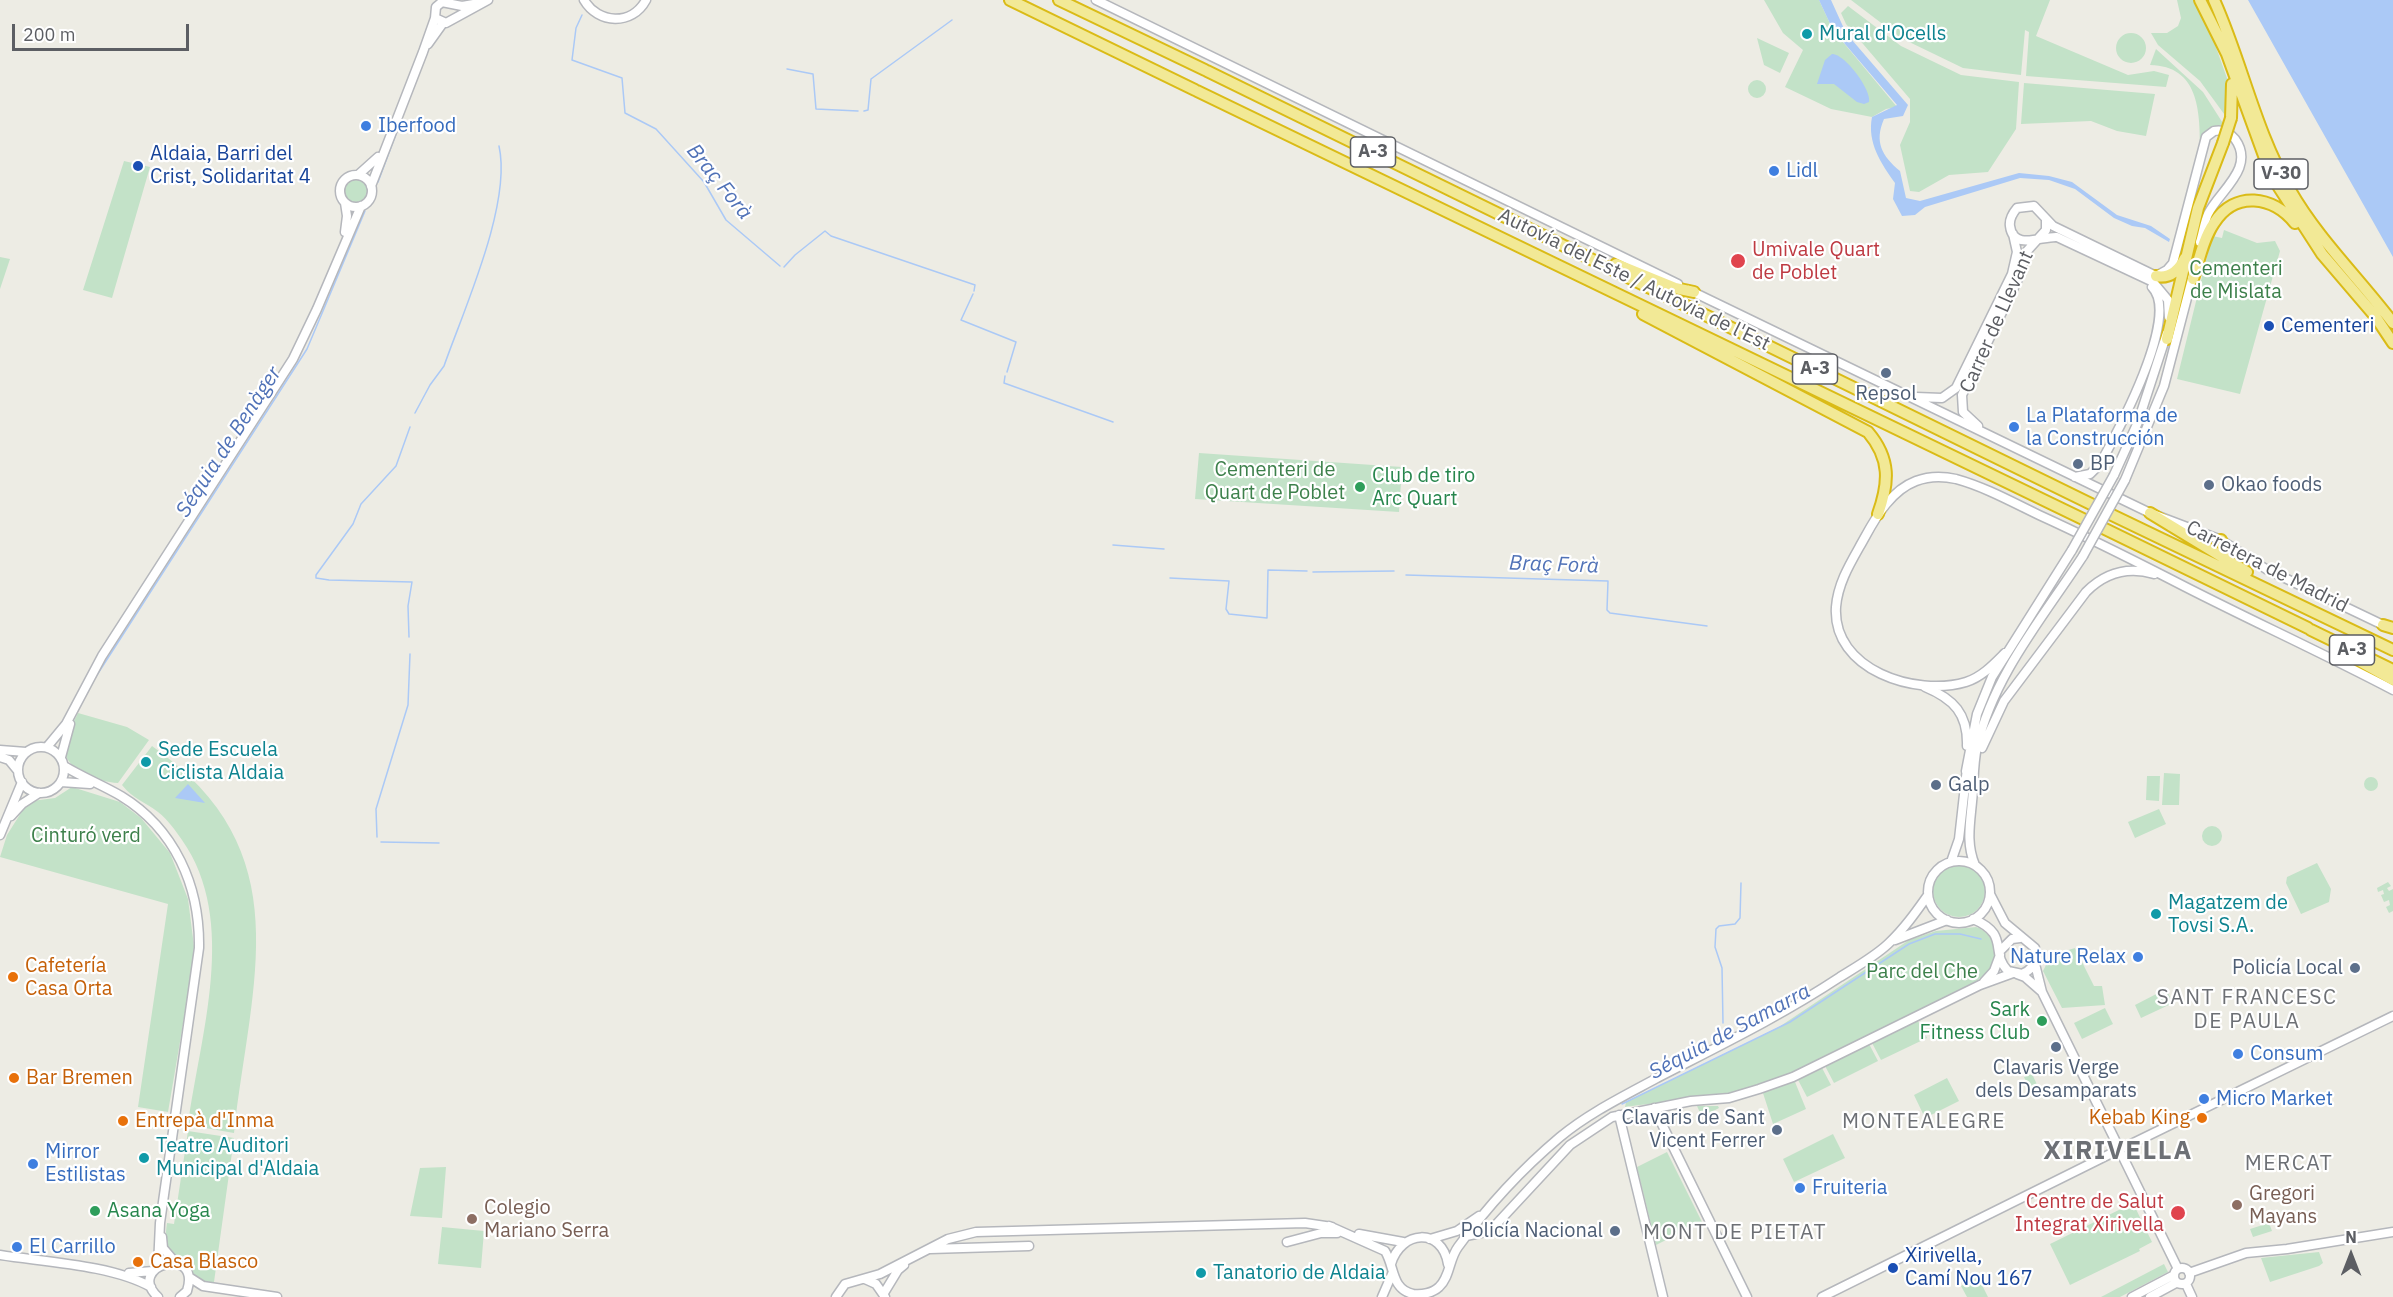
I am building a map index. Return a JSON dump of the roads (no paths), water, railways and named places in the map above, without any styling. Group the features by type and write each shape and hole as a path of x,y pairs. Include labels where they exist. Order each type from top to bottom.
{"highway":[{"name":"Autovía del Este / Autovia de l'Est","path":"1010,0 1592,284 2085,520"},
{"name":"Autovía del Este / Autovia de l'Est","path":"1059,0 2093,505"},
{"path":"1070,0 1083,10"},
{"name":"V-30","path":"2200,0 2221,43 2271,175 2322,254 2375,316 2393,342"},
{"name":"V-30","path":"2214,0 2236,53 2270,150 2289,189 2322,238 2393,323"},
{"path":"2167,339 2198,208 2231,118 2233,86 2221,43"},
{"path":"2193,279 2209,231 2220,214 2237,202 2256,199 2273,204 2291,218 2322,254"},
{"path":"1538,232 1563,239 1638,275 1675,288 1695,292"},
{"path":"2156,276 2162,277 2175,272 2190,246"},
{"path":"1592,284 1601,293 1868,432 1881,450 1888,471 1885,494 1878,514"},
{"path":"2150,513 2227,558 2236,566 2285,592 2293,601"},
{"name":"A-3","path":"2112,515 2393,650"},
{"name":"A-3","path":"2104,529 2393,670"},
{"path":"2221,540 2227,558"},
{"path":"2329,639 2342,652 2393,680"}],"street":[{"path":"423,52 443,23 488,0"},
{"path":"584,0 594,13 614,19 634,14 646,0"},
{"path":"1096,0 2075,477 2090,474 2106,452 2139,384 2160,321 2161,303 2157,291 2130,272"},
{"path":"47,747 66,724 90,676 293,358 317,309 361,206 371,196 371,186 435,18 434,10 445,2 479,3"},
{"path":"445,2 454,18"},
{"path":"435,18 443,23"},
{"path":"1889,943 1912,918 1928,895 1933,875 1951,862 1959,839 1977,714 2005,653 2072,550 2114,475 2138,422 2167,339 2169,308 2165,294 2153,282 2065,240 2051,237 2032,242 2020,240 2011,231 2013,213 2023,206 2040,209 2058,229 2156,276 2167,270 2173,263 2206,137 2209,133 2219,130 2230,134 2241,151 2240,167 2208,215 2164,386 2125,480 2082,556 1990,703 1970,771"},
{"path":"344,244 347,216 345,203 341,197 341,185 346,179 358,175 373,164 384,150"},
{"path":"358,175 371,186"},
{"path":"345,203 352,207 361,206"},
{"path":"2038,239 2046,230 2046,218"},
{"name":"Carrer de Llevant","path":"1907,395 1934,399 1948,395 1956,388 2015,265 2017,246 2011,231"},
{"name":"Carrer de Llevant","path":"1987,434 1969,420 1963,412 1962,395 2018,279 2027,250 2038,239"},
{"path":"1975,865 1970,853 1969,838 1970,771 1966,727 1959,708 1952,700 1919,684 1881,674 1863,664 1847,647 1839,629 1836,608 1840,586 1878,514 1906,485 1930,477 1954,478 1999,496 2393,690"},
{"name":"Carretera de Madrid","path":"2075,477 2150,513 2221,540 2266,569 2388,627"},
{"path":"1970,771 2004,700 2086,592 2103,578 2122,571 2146,572 2166,577"},
{"path":"1919,684 1950,685 1973,679 2005,653"},
{"path":"5,823 22,804 39,793 52,790 61,782 63,742 90,676"},
{"path":"0,750 26,752 39,747 47,747 62,761 142,810 156,824 184,864 194,892 200,923 200,948 160,1223 154,1294"},
{"path":"18,771 26,752"},
{"path":"0,757 9,760 18,771 22,782 32,791 39,793"},
{"path":"1,833 22,782"},
{"path":"61,782 106,788"},
{"path":"1951,862 1968,862 1975,865 1987,877 1990,894 2005,923 2020,938 2031,943 2035,948 2035,964 2042,992 2179,1278 2192,1297"},
{"path":"1402,1297 1429,1293 1439,1287 1446,1277 1448,1265 1466,1236 1493,1204 1530,1164 1586,1118 1803,1001 1889,943 1918,929 1947,920 1964,922 1973,919 1982,913 1990,894"},
{"path":"1928,895 1934,910 1947,920"},
{"path":"1973,919 1994,932 2003,966 2025,977 2042,992"},
{"path":"1980,985 1994,971 2005,943 2020,938"},
{"path":"1466,1236 1490,1231 1570,1145 1619,1115 1729,1098 1793,1077 1980,985 2027,972 2035,964"},
{"path":"1822,1297 2393,1016"},
{"path":"1654,1108 1747,1297"},
{"path":"1619,1115 1663,1297"},
{"path":"1416,1295 1399,1286 1392,1274 1391,1264 1394,1252 1403,1242 1415,1237 1430,1239 1457,1231 1493,1204"},
{"path":"160,1223 163,1248 175,1262 184,1268 189,1277 202,1286 277,1297"},
{"path":"836,1297 845,1284 880,1274 922,1250 948,1239 976,1232 1305,1224 1329,1226 1389,1241 1403,1242"},
{"path":"1329,1226 1380,1247 1391,1264"},
{"path":"1287,1242 1321,1233 1345,1232"},
{"path":"2132,1297 2179,1278 2189,1280 2189,1273 2246,1253 2287,1250 2393,1232"},
{"path":"1430,1239 1443,1249 1448,1265"},
{"path":"865,1279 876,1284 885,1295 898,1270 922,1250 1029,1246"},
{"path":"0,1255 135,1278 154,1294"},
{"path":"104,1271 155,1269 175,1262"},
{"path":"1382,1297 1392,1274"},
{"path":"184,1294 189,1277"},
{"path":"2150,1297 2179,1278"},
{"path":"184,1294 202,1286"},
{"path":"1438,1297 1439,1287"}],"water":[{"path":"1819,0 1831,0 1846,33 1908,105 1903,116 1884,119 1880,135 1884,154 1900,171 1906,198 1920,201 2019,173 2049,176 2072,182 2117,215 2151,226 2170,239 2169,242 2145,228 2132,226 2114,218 2075,189 2049,180 2020,178 1925,207 1915,215 1902,216 1893,199 1895,183 1876,152 1871,126 1872,117 1897,105 1833,30"},
{"path":"2248,0 2393,0 2393,257"},
{"path":"1832,54 1843,59 1856,73 1866,89 1869,102 1864,104 1857,102 1834,84 1817,84 1825,60"},
{"path":"188,784 205,803 175,798"}],"waterway":[{"name":"Braç Forà","path":"582,15 576,28 572,60 622,78 625,113 656,129 704,182 726,220 780,266"},
{"path":"864,111 868,110 871,79 952,20"},
{"path":"787,69 813,74 816,109 858,111"},
{"name":"Séquia de Benàger","path":"378,182 402,118"},
{"path":"415,413 430,385 444,366 484,256 499,197 501,170 499,146"},
{"name":"Séquia de Benàger","path":"95,678 307,349 365,211"},
{"name":"Braç Forà","path":"784,267 825,231 831,236 975,285 974,291"},
{"name":"Braç Forà","path":"973,294 961,320 1016,342 1007,372"},
{"name":"Braç Forà","path":"1005,376 1004,383 1113,422"},
{"path":"409,637 408,606 412,582 329,580 316,578 316,575 353,524 361,504 396,466 410,427"},
{"name":"Braç Forà","path":"1113,545 1164,549"},
{"name":"Braç Forà","path":"1170,578 1229,581 1226,609 1229,614 1267,618 1268,570 1307,571"},
{"name":"Braç Forà","path":"1313,572 1394,571"},
{"name":"Braç Forà","path":"1406,575 1608,581 1607,610 1610,613 1707,626"},
{"path":"377,837 376,809 408,705 410,654"},
{"path":"381,842 439,843"},
{"name":"Braç Forà","path":"1723,1023 1722,968 1715,947 1716,929 1719,926 1735,924 1740,918 1741,883"},
{"name":"Séquia de Samarra","path":"1622,1104 1790,1022 1909,944 1935,934 1960,934 1981,939"}],"place":[{"name":"Mural d'Ocells","path":"1807,34"},
{"name":"Iberfood","path":"366,126"},
{"name":"Aldaia, Barri del Crist, Solidaritat 4","path":"138,166"},
{"name":"Lidl","path":"1774,171"},
{"name":"Umivale Quart de Poblet","path":"1738,261"},
{"name":"Cementeri","path":"2269,326"},
{"name":"Repsol","path":"1886,373"},
{"name":"La Plataforma de la Construcción","path":"2014,427"},
{"name":"BP","path":"2078,464"},
{"name":"Okao foods","path":"2209,485"},
{"name":"Club de tiro Arc Quart","path":"1360,487"},
{"name":"Sede Escuela Ciclista Aldaia","path":"146,762"},
{"name":"Galp","path":"1936,785"},
{"name":"Magatzem de Tovsi S.A.","path":"2156,914"},
{"name":"Nature Relax","path":"2138,957"},
{"name":"Policía Local","path":"2355,968"},
{"name":"Cafetería Casa Orta","path":"13,977"},
{"name":"Sark Fitness Club","path":"2042,1021"},
{"name":"Clavaris Verge dels Desamparats","path":"2056,1047"},
{"name":"Consum","path":"2238,1054"},
{"name":"Bar Bremen","path":"14,1078"},
{"name":"Micro Market","path":"2204,1099"},
{"name":"Kebab King","path":"2202,1118"},
{"name":"Entrepà d'Inma","path":"123,1121"},
{"name":"Clavaris de Sant Vicent Ferrer","path":"1777,1130"},
{"name":"Teatre Auditori Municipal d'Aldaia","path":"144,1158"},
{"name":"Mirror Estilistas","path":"33,1164"},
{"name":"Fruiteria","path":"1800,1188"},
{"name":"Gregori Mayans","path":"2237,1205"},
{"name":"Asana Yoga","path":"95,1211"},
{"name":"Centre de Salut Integrat Xirivella","path":"2178,1213"},
{"name":"Colegio Mariano Serra","path":"472,1219"},
{"name":"Policía Nacional","path":"1615,1231"},
{"name":"El Carrillo","path":"17,1247"},
{"name":"Casa Blasco","path":"138,1262"},
{"name":"Xirivella, Camí Nou 167","path":"1893,1268"},
{"name":"Tanatorio de Aldaia","path":"1201,1273"}],"district":[{"name":"SANT FRANCESC DE PAULA","path":"2247,1010"},
{"name":"MONTEALEGRE","path":"1924,1122"},
{"name":"XIRIVELLA","path":"2118,1151"},
{"name":"MERCAT","path":"2289,1164"},
{"name":"MONT DE PIETAT","path":"1735,1233"}],"park label":[{"name":"Cementeri de Mislata","path":"2236,280"},
{"name":"Cementeri de Quart de Poblet","path":"1275,482"},
{"name":"Cinturó verd","path":"86,836"},
{"name":"Parc del Che","path":"1922,972"}]}
